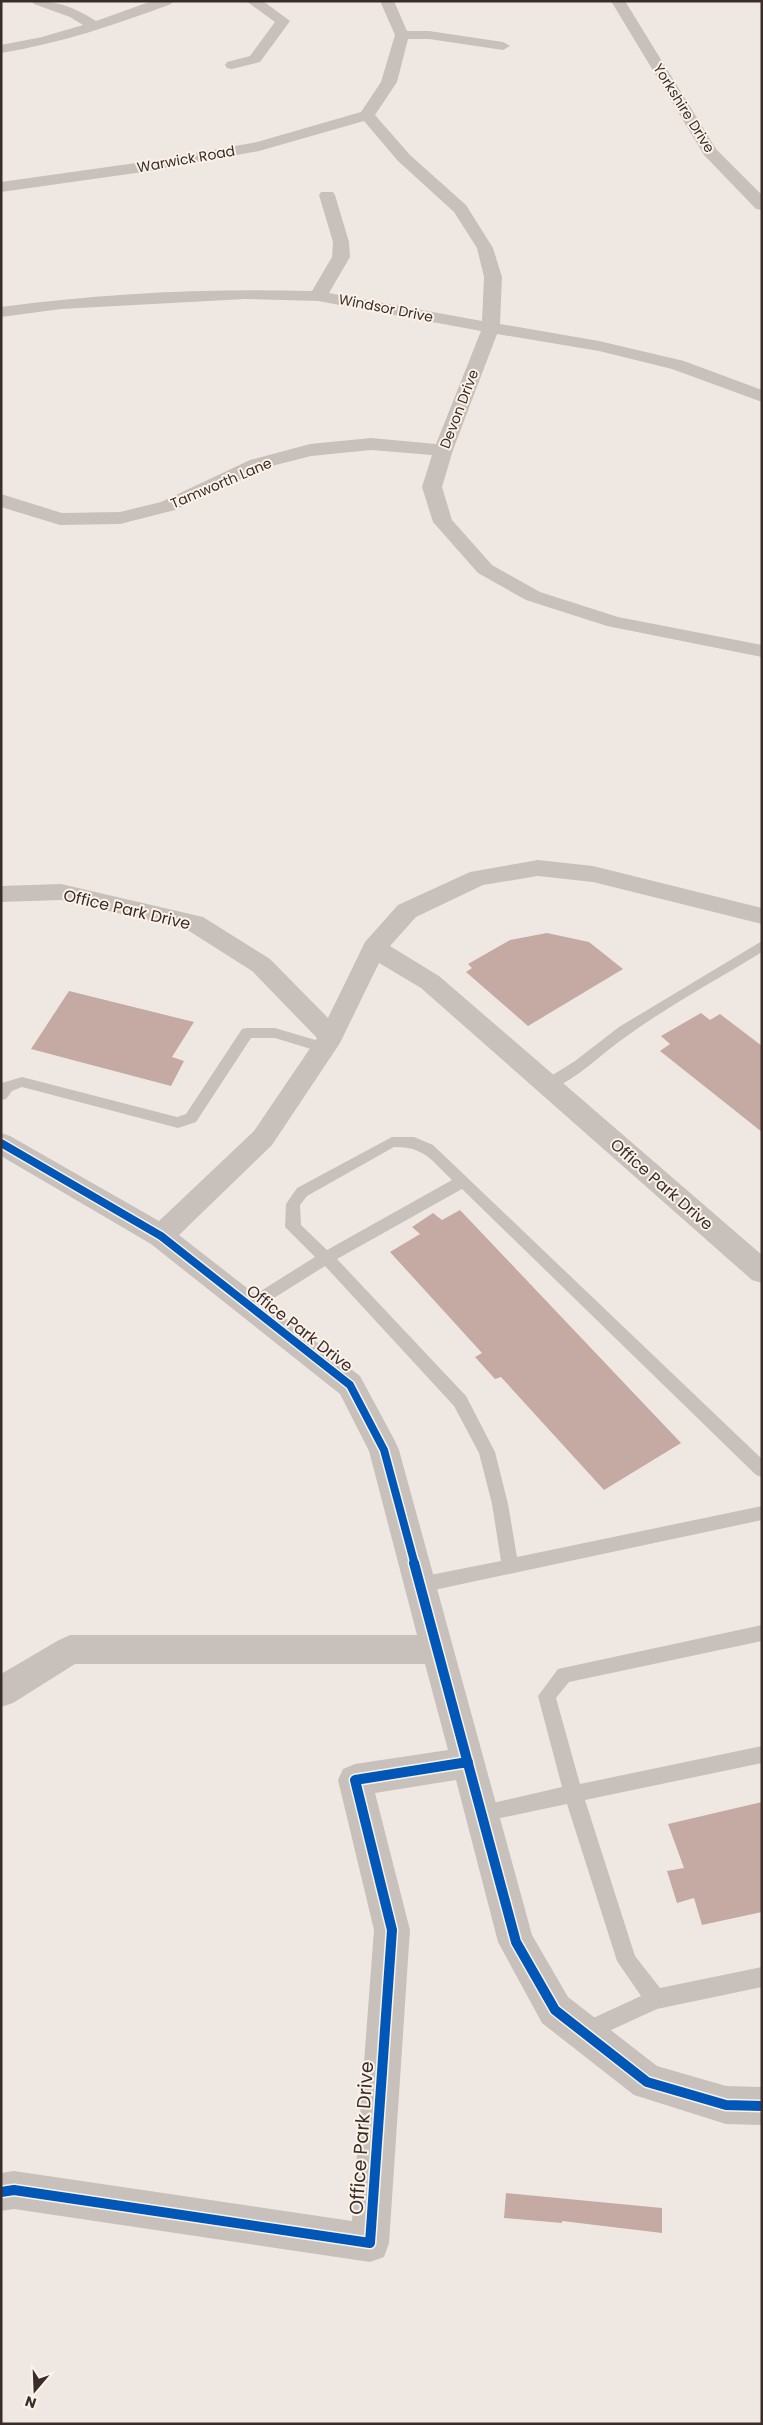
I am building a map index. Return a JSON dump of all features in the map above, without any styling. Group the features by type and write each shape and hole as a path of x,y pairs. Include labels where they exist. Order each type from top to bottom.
{"street":[{"path":"39,1 76,14 96,27"},
{"path":"1,49 30,45 96,27 166,1"},
{"path":"232,65 256,60 283,21 253,1"},
{"path":"367,115 389,82 402,35 387,1"},
{"name":"Yorkshire Drive","path":"618,1 710,152 741,186 762,205"},
{"path":"402,35 429,35 503,46"},
{"name":"Warwick Road","path":"1,187 150,166 259,146 367,115"},
{"name":"Devon Drive","path":"367,115 404,158 460,209 484,248 493,277 491,328 443,450 432,487 443,522 485,568 533,596 614,622 762,651"},
{"path":"741,186 762,183"},
{"path":"318,296 341,257 341,242 327,195"},
{"name":"Windsor Drive","path":"1,312 62,304 245,294 318,296 599,346 678,365 760,394"},
{"name":"Tamworth Lane","path":"1,500 60,519 120,518 168,506 257,464 310,450 371,444 443,450"},
{"path":"161,1236 264,1138 327,1043 374,948 407,911 478,878 538,868 593,874 762,916"},
{"name":"Office Park Drive","path":"1,894 62,892 194,923 261,965 327,1043"},
{"name":"Office Park Drive","path":"374,948 430,982 762,1272"},
{"name":"Office Park Drive","path":"1,1143 161,1236 350,1385 384,1450 516,1942 555,2010 647,2082 726,2105 762,2106"},
{"path":"1,1692 70,1650 438,1649"},
{"name":"Office Park Drive","path":"1,2192 14,2190 370,2243 392,1930 355,1780 468,1762"}],"lane":[{"path":"548,1085 640,1020 762,946"},
{"path":"1,1095 7,1087 22,1082 178,1124 191,1118 247,1034 275,1033 327,1043"},
{"path":"510,1566 500,1504 486,1452 460,1401 326,1258 293,1228 293,1204 302,1192 392,1142 414,1142 428,1149 762,1470"},
{"path":"249,1306 326,1258 463,1181"},
{"path":"420,1585 762,1513"},
{"path":"656,1999 627,1961 573,1793 547,1696 564,1675 762,1633"},
{"path":"482,1813 762,1754"},
{"path":"584,2032 656,1999 762,1977"}],"building":[{"path":"547,933 589,942 623,969 528,1026 466,972 472,968 468,964 510,940"},
{"path":"69,991 194,1022 172,1057 184,1061 171,1086 31,1049"},
{"path":"701,1013 710,1020 720,1014 762,1046 762,1132 660,1051 670,1044 661,1036"},
{"path":"460,1210 681,1443 604,1490 501,1377 495,1379 475,1357 482,1353 390,1252 420,1234 412,1227 433,1213 442,1220"},
{"path":"762,1802 762,1912 702,1925 694,1898 677,1903 667,1871 684,1868 668,1824"},
{"path":"506,2193 662,2208 662,2233 562,2221 562,2223 504,2218"}],"cycle path":[{"path":"1,1143 161,1236 350,1385 384,1450 516,1942 555,2010 647,2082 726,2105 762,2106"},
{"path":"1,2192 14,2190 370,2243 392,1930 355,1780 468,1762"}]}
